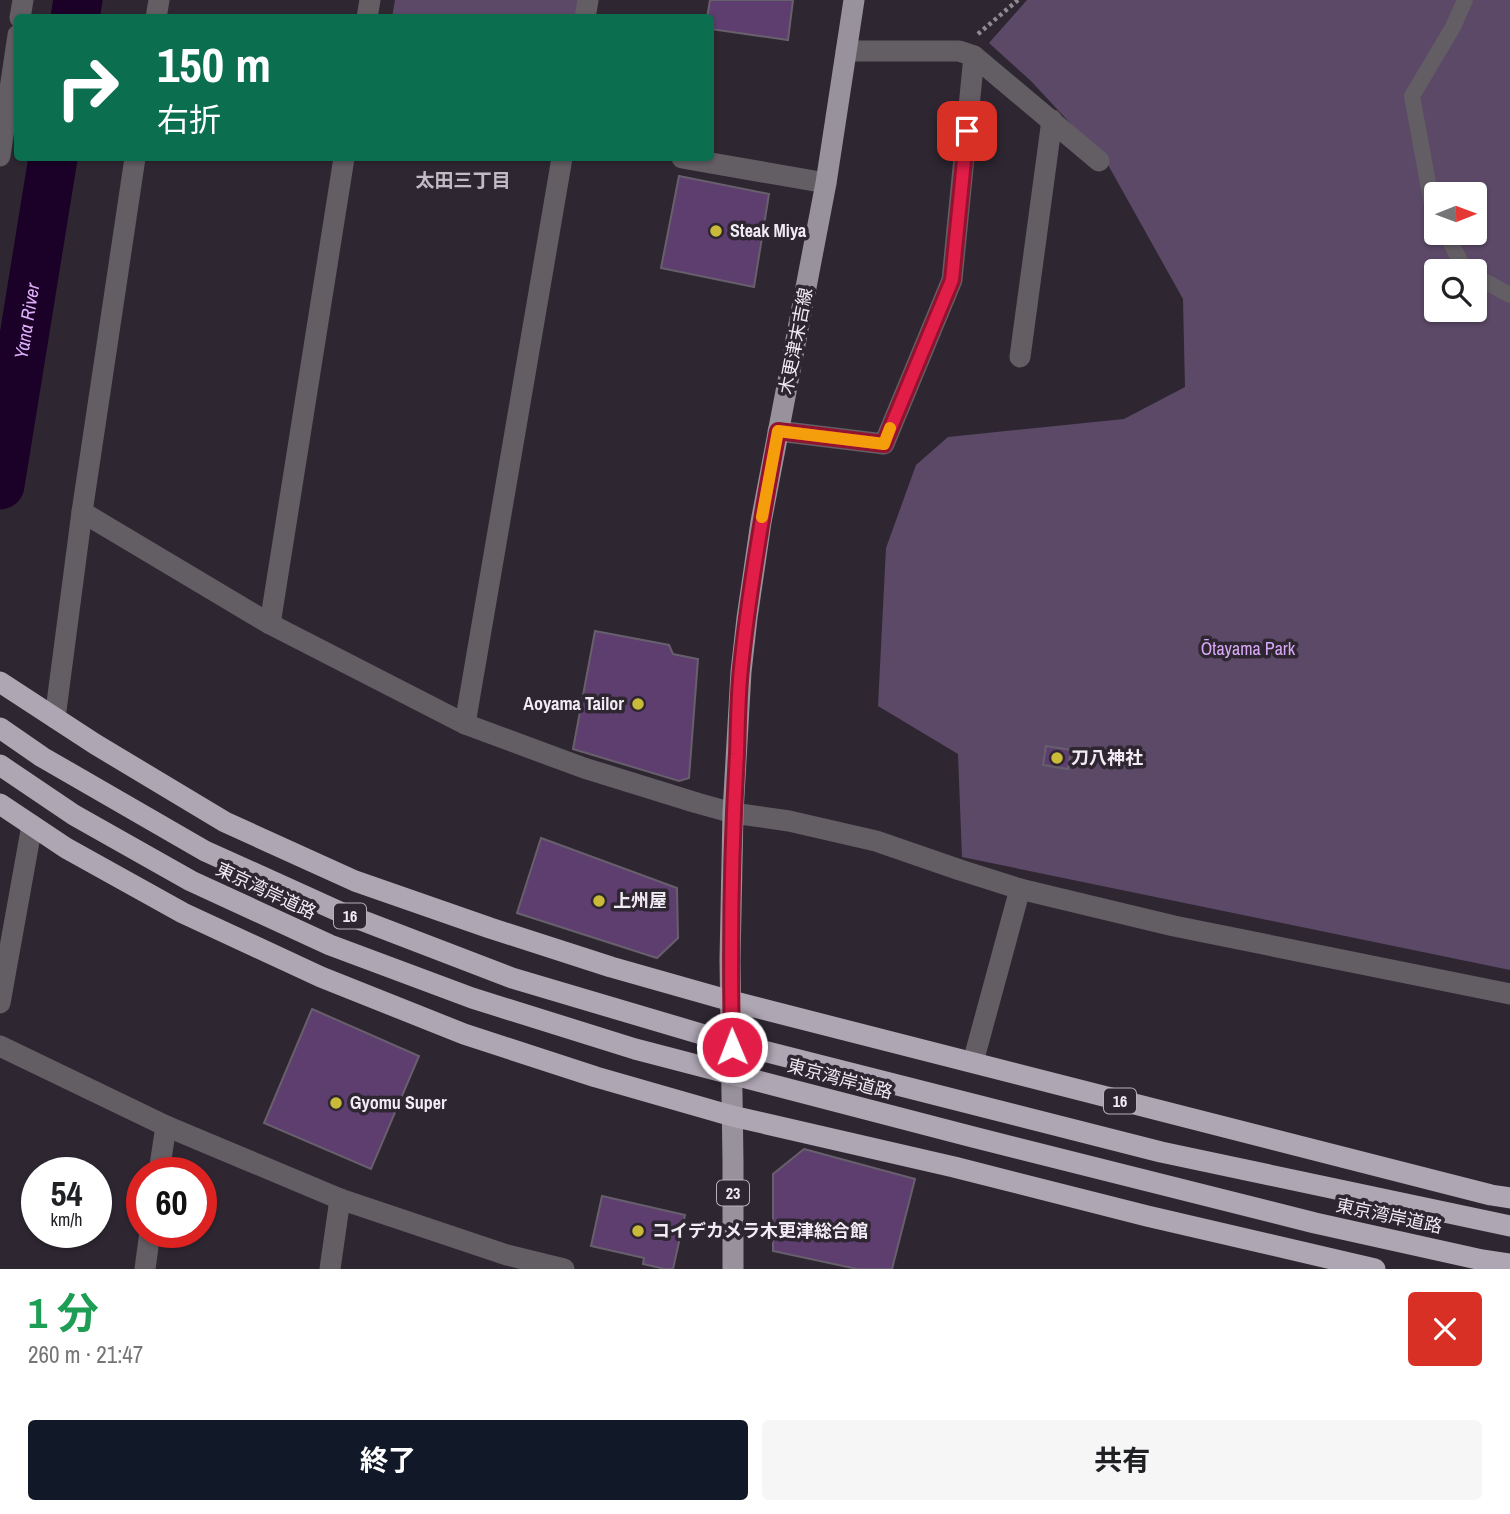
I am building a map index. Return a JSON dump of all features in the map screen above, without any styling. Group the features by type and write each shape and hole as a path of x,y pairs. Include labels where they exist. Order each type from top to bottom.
{"highway":[{"name":"16","path":"0,682 94,744 225,822 355,881 490,928 731,1001 1169,1114 1510,1198"},
{"name":"東京湾岸道路","path":"0,728 52,763 205,851 340,912 512,978 728,1042 1161,1152 1510,1226"},
{"name":"東京湾岸道路","path":"0,765 74,815 191,881 330,945 472,999 635,1049 999,1144 1315,1223 1510,1264"},
{"path":"0,804 66,848 183,914 321,977 464,1034 596,1077 732,1116 1375,1269"}],"main road":[{"name":"木更津末吉線","path":"733,1269 730,960 733,813 741,673 761,522 826,183 854,0"}],"street":[{"path":"846,51 966,53 1052,120 1099,162"},
{"path":"778,431 884,444 952,280 966,53"},
{"path":"0,156 14,62"},
{"path":"1020,357 1052,120"},
{"path":"55,718 82,512 135,161"},
{"path":"270,624 344,161"},
{"path":"465,724 561,161"},
{"path":"699,161 826,183"},
{"path":"82,512 270,624 465,724 584,768 733,813 789,821 876,841 1020,889 1174,926 1510,994"},
{"path":"0,1003 32,825"},
{"path":"973,1062 1020,889"},
{"path":"0,1046 166,1126 340,1199 506,1262 565,1269"},
{"path":"161,1157 166,1126"},
{"path":"330,1269 340,1199"},
{"path":"145,1269 148,1248"}],"lane":[{"path":"1428,182 1412,96 1453,27 1465,0"},
{"path":"1487,283 1510,295"}],"path":[{"path":"966,53 1018,0"}],"green space":[{"path":"395,0 583,0 581,14 393,14"},
{"name":"Ōtayama Park","path":"1027,0 1510,0 1510,970 962,857 958,754 878,706 886,548 916,465 948,437 1124,419 1185,387 1183,299 1107,163 1031,81 989,43"}],"building":[{"path":"710,0 793,0 788,40 714,30 714,14 708,14"},
{"name":"Steak Miya","path":"679,176 769,194 754,287 661,268"},
{"name":"Aoyama Tailor","path":"595,631 669,645 673,654 698,659 689,778 679,781 573,749"},
{"name":"刀八神社","path":"1046,746 1071,750 1068,769 1043,765"},
{"name":"上州屋","path":"541,838 677,888 678,938 657,958 517,913"},
{"name":"Gyomu Super","path":"312,1009 419,1056 371,1169 264,1123"},
{"path":"804,1149 915,1179 892,1269 857,1269 773,1251 773,1174"},
{"name":"コイデカメラ木更津総合館","path":"602,1196 685,1215 673,1269 643,1264 644,1258 591,1246"}],"waterway":[{"name":"Yana River","path":"76,14 78,0"},
{"name":"Yana River","path":"0,485 53,161"}],"slow traffic":[{"path":"762,517 778,431 884,444 890,428"}],"place":[{"name":"Steak Miya","path":"716,231"},
{"name":"Aoyama Tailor","path":"638,704"},
{"name":"刀八神社","path":"1057,758"},
{"name":"上州屋","path":"599,901"},
{"name":"Gyomu Super","path":"336,1103"},
{"name":"コイデカメラ木更津総合館","path":"638,1231"}],"district":[{"name":"太田三丁目","path":"463,180"}],"route":[{"path":"732,1047 730,935 733,813 741,673 761,522 778,431 884,444 952,280 967,131"}]}
